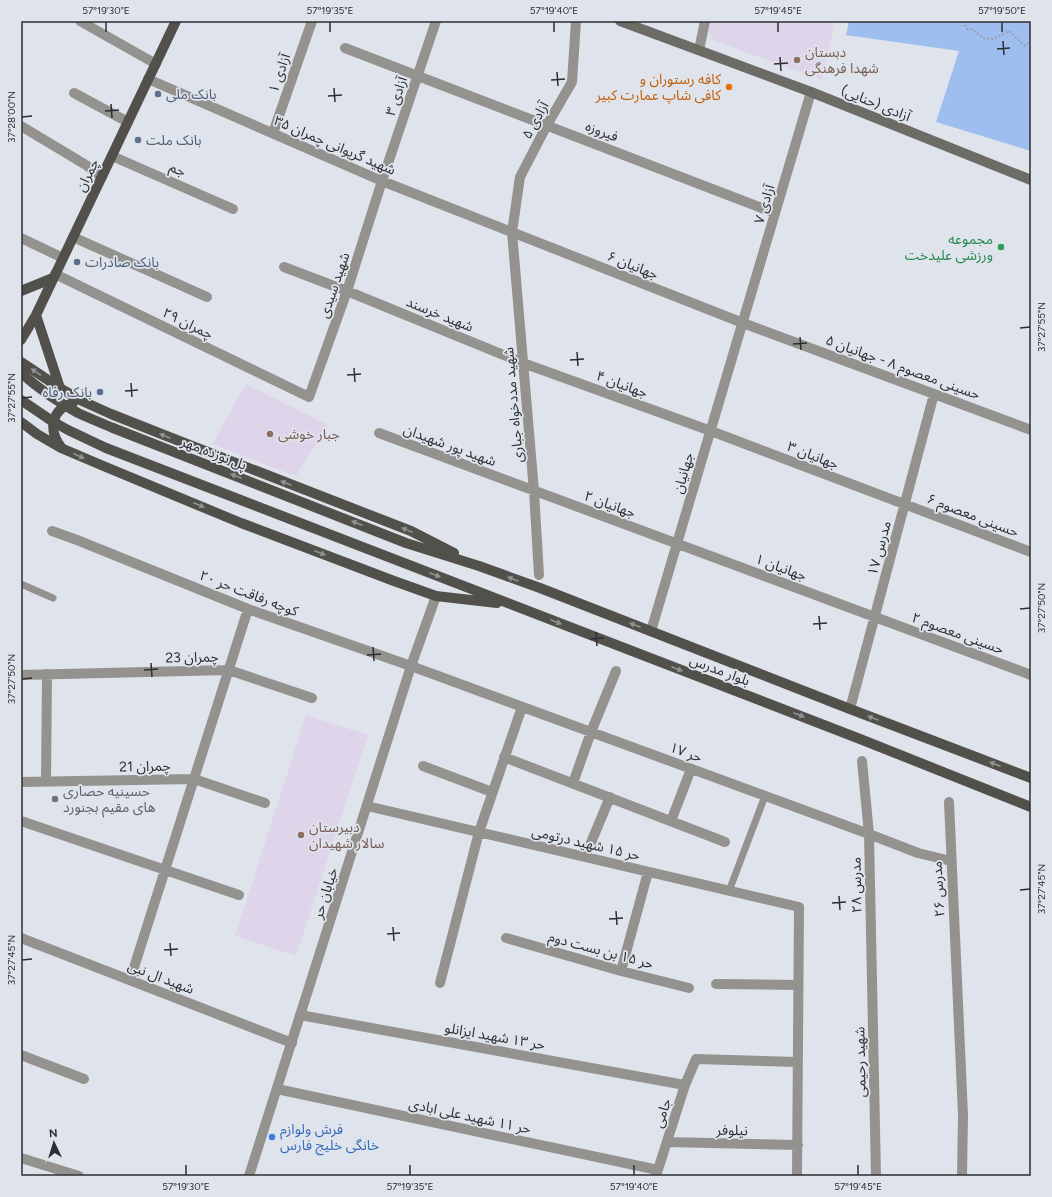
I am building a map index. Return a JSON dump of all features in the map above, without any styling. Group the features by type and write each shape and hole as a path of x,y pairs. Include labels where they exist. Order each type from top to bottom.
{"main road":[{"name":"چمران","path":"21,340 36,315 176,21"},
{"name":"آزادی (حنایی)","path":"620,21 811,92 1031,180"},
{"path":"21,291 54,276"},
{"path":"36,315 60,388"},
{"path":"21,362 80,400 164,436 411,531 479,566"},
{"name":"پل نوزده مهر","path":"21,373 62,404 78,413 406,543"},
{"name":"بلوار مدرس","path":"21,400 52,422 106,448 860,739 1031,807"},
{"path":"61,448 53,433 53,424 56,416 61,409 68,404 80,400"},
{"path":"21,422 37,434 61,448 101,465 241,522 436,596 510,604"},
{"name":"بلوار مدرس","path":"406,543 479,566 547,591 1031,778"}],"street":[{"path":"80,21 156,64"},
{"name":"آزادی ۱","path":"273,134 312,21"},
{"name":"آزادی ۳","path":"382,180 436,21"},
{"name":"آزادی ۵","path":"512,232 520,176 572,82 576,21"},
{"path":"699,50 705,21"},
{"name":"فیروزه","path":"345,48 775,213"},
{"name":"شهید گریوانی چمران ۳۵","path":"148,79 382,180 512,232"},
{"name":"آزادی ۷","path":"743,323 811,92"},
{"path":"74,93 128,122"},
{"path":"21,126 86,165 102,177"},
{"name":"جم","path":"112,156 233,208"},
{"name":"شهید سیدی","path":"309,397 347,291 382,180"},
{"name":"جهانیان ۶","path":"512,232 743,323"},
{"name":"شهید مددخواه جباری","path":"512,232 534,491 539,575"},
{"path":"73,237 207,297"},
{"path":"21,238 63,258"},
{"name":"شهید خرسند","path":"284,268 347,291 523,363"},
{"name":"چمران ۲۹","path":"54,276 309,397"},
{"name":"حسینی معصوم ۸ - جهانیان ۵","path":"743,323 1031,430"},
{"name":"جهانیان","path":"651,632 743,323"},
{"name":"جهانیان ۴","path":"523,363 711,431"},
{"name":"مدرس ۱۷","path":"850,709 934,394"},
{"name":"جهانیان ۳","path":"711,431 905,504"},
{"name":"شهید پور شهیدان","path":"379,433 534,491"},
{"name":"جهانیان ۲","path":"534,491 677,544"},
{"name":"حسینی معصوم ۶","path":"905,504 1031,552"},
{"name":"کوچه رفاقت حر ۲۰","path":"52,531 78,540 248,609 411,666"},
{"name":"جهانیان ۱","path":"677,544 875,617"},
{"name":"خیابان حر","path":"249,1176 411,666 436,596"},
{"path":"130,980 248,609"},
{"name":"حسینی معصوم ۲","path":"875,617 1031,675"},
{"name":"حر ۱۷","path":"411,666 918,853 951,861"},
{"name":"چمران 23","path":"21,674 229,670 312,698"},
{"path":"573,783 591,732 616,671"},
{"path":"46,782 48,674"},
{"path":"440,983 479,832 522,707"},
{"path":"504,757 725,842"},
{"name":"مدرس ۲۸","path":"862,761 869,834 873,1008"},
{"path":"423,766 492,792"},
{"path":"670,821 691,769"},
{"name":"چمران 21","path":"21,782 194,779 265,803"},
{"path":"585,857 610,797"},
{"name":"مدرس ۲۶","path":"949,802 963,1115 962,1176"},
{"name":"حر ۱۵ شهید درتومی","path":"367,806 799,907 798,985"},
{"path":"21,821 239,895"},
{"path":"621,971 648,872"},
{"name":"شهید ال نبی","path":"21,938 292,1043"},
{"name":"حر ۱۵ بن بست دوم","path":"506,938 621,971 689,988"},
{"path":"716,984 798,985 797,1176"},
{"name":"شهید رحیمی","path":"873,1008 876,1176"},
{"name":"حر ۱۳ شهید ایزانلو","path":"300,1016 685,1085"},
{"path":"21,1055 84,1079"},
{"name":"جامی","path":"657,1173 685,1085 696,1059 798,1062"},
{"name":"حر ۱۱ شهید علی ابادی","path":"277,1089 657,1173"},
{"name":"نیلوفر","path":"667,1142 798,1145"},
{"path":"21,1158 79,1176"}],"lane":[{"path":"21,584 52,598"},
{"path":"729,891 765,796"}],"path":[{"path":"964,21 967,29 972,29 983,38 993,39 1010,31 1026,46 1030,44 1031,41"}],"shaded area":[{"name":"دبستان شهدا فرهنگی","path":"708,21 835,21 822,80 715,41 707,30"},
{"path":"849,21 1031,21 1031,151 936,122 959,51 846,35"},
{"name":"جبار خوشی","path":"246,384 328,425 296,476 212,444"},
{"name":"دبیرستان سالار شهیدان","path":"306,715 368,735 296,956 235,936"}],"place":[{"name":"دبستان شهدا فرهنگی","path":"797,60"},
{"name":"کافه رستوران و کافی شاپ عمارت کبیر","path":"729,87"},
{"name":"بانک ملی","path":"158,94"},
{"name":"بانک ملت","path":"138,140"},
{"name":"مجموعه ورزشی علیدخت","path":"1001,247"},
{"name":"بانک صادرات","path":"77,262"},
{"name":"بانک رفاه","path":"100,392"},
{"name":"جبار خوشی","path":"270,434"},
{"name":"حسینیه حصاری های مقیم بجنورد","path":"55,799"},
{"name":"دبیرستان سالار شهیدان","path":"301,835"},
{"name":"فرش و‌لوازم خانگی خلیج فارس","path":"272,1137"}]}
